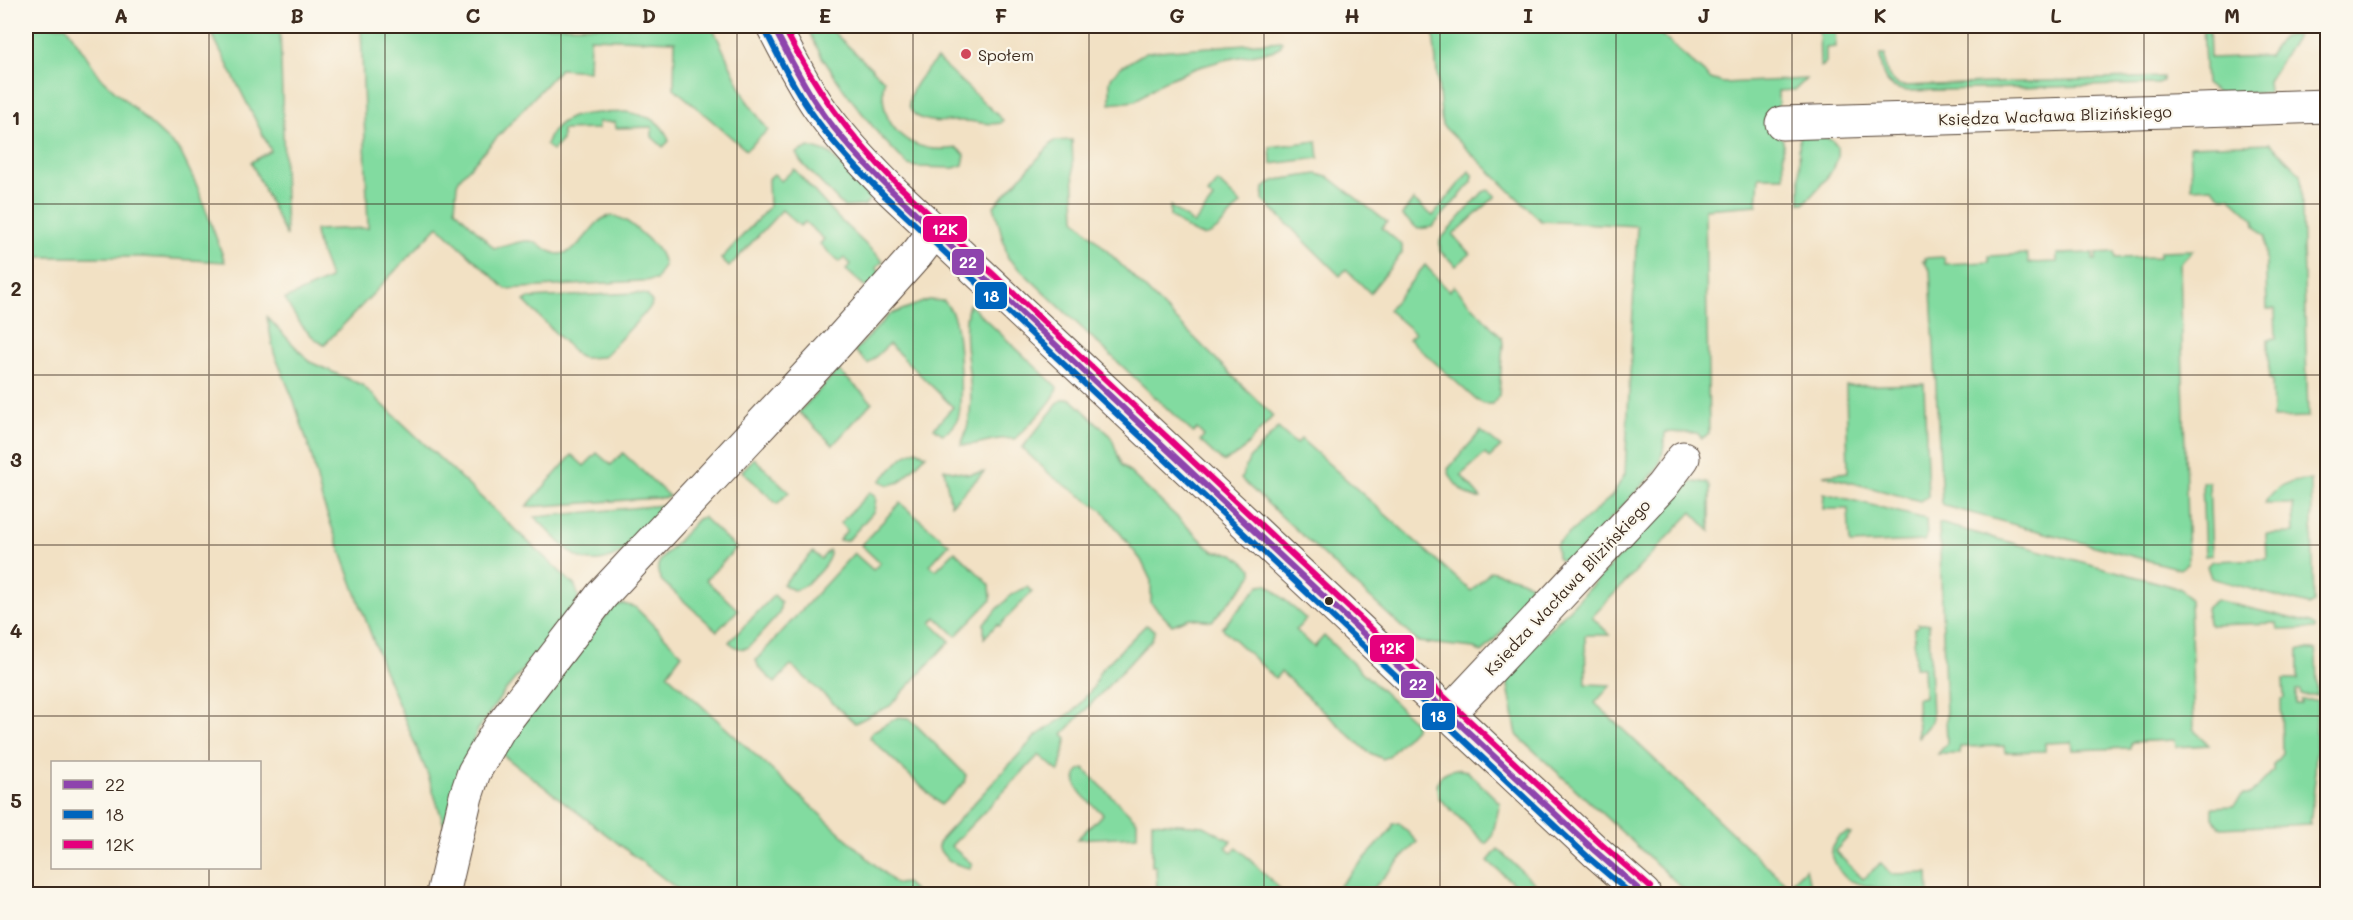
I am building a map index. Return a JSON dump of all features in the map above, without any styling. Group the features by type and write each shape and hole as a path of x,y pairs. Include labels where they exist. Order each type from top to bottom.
{"street":[{"path":"773,26 791,63 825,115 852,150 934,232 1644,894"},
{"name":"Księdza Wacława Blizińskiego","path":"1782,123 2328,106"},
{"path":"443,894 466,796 479,761 499,729 602,595 832,349 934,232"},
{"name":"Księdza Wacława Blizińskiego","path":"1449,713 1662,486 1683,458"}],"green space":[{"path":"26,26 66,26 101,78 180,151 198,188 225,262 142,257 26,257"},
{"path":"208,26 280,26 286,236 251,162 271,151"},
{"path":"361,26 712,26 747,101 768,130 746,150 674,88 675,41 590,38 589,71 560,69 460,178 457,184 455,209 494,248 530,241 556,254 571,251 603,218 613,216 625,220 659,251 664,266 656,280 506,289 438,226 324,345 302,325 285,299 330,279 315,230 368,228"},
{"path":"806,26 827,26 884,80 883,97 886,112 892,125 901,135 925,148 957,148 965,155 963,165 954,168 908,165 881,137 844,90 822,57"},
{"path":"1446,26 1651,26 1711,79 1723,83 1806,79 1795,90 1778,91 1779,136 1783,140 1784,177 1759,177 1757,205 1705,209 1709,434 1702,438 1697,433 1665,432 1663,453 1655,472 1570,561 1560,560 1557,557 1556,545 1612,496 1625,474 1637,226 1541,221 1442,125 1433,31"},
{"path":"1819,26 1835,26 1836,47 1826,48 1826,62 1820,67"},
{"path":"2203,26 2209,26 2210,58 2269,56 2282,37 2297,36 2268,81 2269,93 2219,94 2206,84"},
{"path":"1282,41 1281,46 1272,51 1196,68 1162,82 1135,101 1110,104 1112,76 1121,67 1146,52"},
{"path":"1880,55 1885,55 1886,70 1890,78 1893,82 1903,86 2163,77 2163,81 2156,84 1907,91 1894,87 1886,80"},
{"path":"937,59 1003,120 1001,123 931,121 918,117 911,110 909,102 911,93"},
{"path":"626,112 641,115 658,123 669,141 663,147 652,137 652,127 616,128 615,122 598,122 598,129 562,130 562,140 552,151 546,145 552,133 568,119 578,115"},
{"path":"1799,135 1827,138 1835,144 1838,152 1837,161 1832,170 1805,203 1800,203"},
{"path":"1072,140 1075,219 1273,416 1240,453 1223,462 1200,441 1204,436 1197,429 1193,433 1008,258 994,206 1054,141"},
{"path":"1317,141 1319,158 1271,164 1270,147"},
{"path":"2270,143 2301,174 2308,417 2273,418 2268,339 2276,338 2275,309 2267,309 2265,236 2255,226 2254,219 2230,197 2222,197 2212,187 2192,188 2190,146"},
{"path":"809,147 829,153 871,198 864,206 844,207 801,162 796,153"},
{"path":"794,169 837,217 883,261 876,268 880,272 869,290 846,270 851,264 844,258 839,262 820,244 824,239 805,222 800,226 782,210 729,267 721,259 769,207 768,179 774,174 781,181"},
{"path":"1469,171 1473,175 1472,182 1432,227 1418,229 1402,215 1413,200 1433,216"},
{"path":"1317,174 1330,178 1387,222 1382,228 1402,245 1402,253 1370,293 1346,269 1340,276 1263,200 1264,188 1276,180"},
{"path":"1218,182 1241,204 1215,231 1208,235 1201,235 1170,216 1170,206 1194,224 1213,199 1208,194"},
{"path":"1488,190 1496,196 1453,235 1470,254 1456,266 1440,251 1440,240 1483,192"},
{"path":"2327,194 2327,344 2322,199"},
{"path":"2193,250 2180,264 2188,564 2180,569 1945,506 1942,503 1930,270 1923,261 1926,261 1925,258 1944,257 1945,264 1989,262 1989,256 2027,254 2029,263 2057,262 2057,254 2093,253 2093,260 2096,260 2096,253 2114,252 2115,258 2160,257 2160,251"},
{"path":"1425,265 1449,291 1454,286 1502,338 1499,395 1493,404 1484,404 1476,400 1409,339 1415,333 1388,310"},
{"path":"636,293 647,295 652,302 651,307 603,357 578,356 524,301 529,298"},
{"path":"928,300 944,301 953,315 956,326 960,368 958,418 954,426 942,434 934,428 953,407 889,344 868,364 855,351 889,315"},
{"path":"969,304 1057,387 1056,393 1046,407 1015,439 1007,438 961,445 971,407 966,339"},
{"path":"267,317 310,362 362,385 575,586 578,595 577,604 505,691 478,729 444,825 428,775 384,670 322,500 311,454 294,401 274,353"},
{"path":"838,370 872,402 833,445 799,412"},
{"path":"1924,384 1928,497 1920,501 1823,475 1848,472 1846,386"},
{"path":"1064,399 1071,399 1111,436 1121,464 1213,551 1234,554 1252,569 1252,575 1248,581 1212,621 1189,618 1172,625 1151,603 1151,581 1141,560 1102,510 1053,477 1022,448"},
{"path":"1278,428 1296,444 1301,439 1471,591 1491,571 1522,580 1530,585 1533,597 1482,653 1474,648 1418,642 1241,479 1249,459"},
{"path":"1481,431 1501,447 1489,458 1485,454 1461,475 1481,498 1476,498 1461,489 1452,479 1448,469"},
{"path":"916,450 926,455 900,482 889,485 880,481 904,456"},
{"path":"597,453 611,465 623,453 670,497 526,507 572,455 584,466"},
{"path":"754,458 789,492 777,504 742,471"},
{"path":"944,469 968,474 984,472 951,505"},
{"path":"2311,480 2314,602 2308,605 2211,578 2207,566 2212,561 2267,559 2266,534 2294,533 2293,504 2264,504 2278,488 2296,481"},
{"path":"1694,481 1707,483 1710,487 1710,531 1692,512 1592,617 1610,635 1585,635 1586,684 1611,685 1595,703 1788,886 1806,868 1812,894 1689,894 1517,735 1506,675"},
{"path":"2202,482 2209,482 2212,555 2205,556"},
{"path":"870,492 876,498 874,511 849,539 839,540 847,530 840,523"},
{"path":"1824,493 1926,519 1927,536 1924,541 1850,544 1848,509 1823,509"},
{"path":"900,503 949,544 930,565 936,570 955,551 990,585 991,600 956,636 936,617 931,623 950,641 890,706 855,723 791,665 775,683 759,668 756,660 854,553 873,570 880,563 861,545"},
{"path":"674,504 628,548 614,557 600,561 586,560 572,553 535,517"},
{"path":"703,517 736,548 706,580 738,610 717,631 662,581 658,572 659,563 663,557 698,519"},
{"path":"1939,523 2181,589 2190,600 2194,730 2209,745 2176,747 2175,740 2131,742 2130,748 2073,750 2072,742 2045,743 2045,751 2005,752 2004,746 1960,747 1960,754 1938,754 1947,743"},
{"path":"829,550 829,558 825,564 803,586 793,590 783,584 813,552 821,559"},
{"path":"1267,584 1306,619 1296,630 1314,647 1324,636 1415,722 1415,728 1389,756 1383,759 1368,752 1281,672 1275,678 1222,628 1260,585"},
{"path":"1027,587 1032,592 984,638 984,623 1012,594"},
{"path":"774,595 781,602 779,614 749,647 738,648 729,642"},
{"path":"2216,600 2310,623 2315,626 2315,629 2278,630 2277,623 2211,625 2208,623 2206,608"},
{"path":"623,604 635,607 682,654 667,674 896,884 906,883 918,894 684,894 499,752 614,606"},
{"path":"1918,624 1929,624 1932,721 1918,737 1917,698 1924,697 1923,667 1915,667 1914,628 1918,627"},
{"path":"1146,625 1155,630 1152,639 1063,734 1067,738 1059,772 1039,755 951,846 972,864 970,868 947,858 938,846 941,839 1036,736 1075,710 1093,688 1100,671"},
{"path":"2298,650 2316,650 2317,695 2301,695 2300,690 2296,690 2296,704 2301,704 2301,700 2317,700 2315,780 2310,824 2221,828 2213,818 2213,807 2233,806 2243,795 2250,795 2273,771 2273,765 2282,754 2283,680 2298,680"},
{"path":"898,717 909,718 966,775 964,783 941,805 870,738 872,732"},
{"path":"1084,769 1137,821 1137,836 1077,839 1103,814 1078,789 1076,777 1079,770"},
{"path":"1456,769 1467,771 1500,803 1492,837 1486,844 1439,798 1437,787 1439,778 1445,772"},
{"path":"1152,822 1204,826 1231,841 1226,847 1232,853 1237,847 1285,894 1157,894 1156,866 1152,866"},
{"path":"1399,823 1417,842 1368,894 1332,894 1391,830 1393,824"},
{"path":"1847,833 1851,834 1835,851 1863,879 1881,863 1891,874 1928,873 1929,894 1886,890 1846,878 1836,865 1831,849 1838,837"},
{"path":"1498,849 1546,894 1525,894 1488,861"}],"transit line":[{"name":"22","path":"773,26 800,77 826,117 891,190 1595,851 1644,894"},
{"name":"12K","path":"783,26 833,110 897,184 1601,844 1650,887"},
{"name":"18","path":"765,30 792,82 811,112 855,166 875,186 1589,858 1631,894"}],"place":[{"name":"Społem","path":"966,54"}]}
